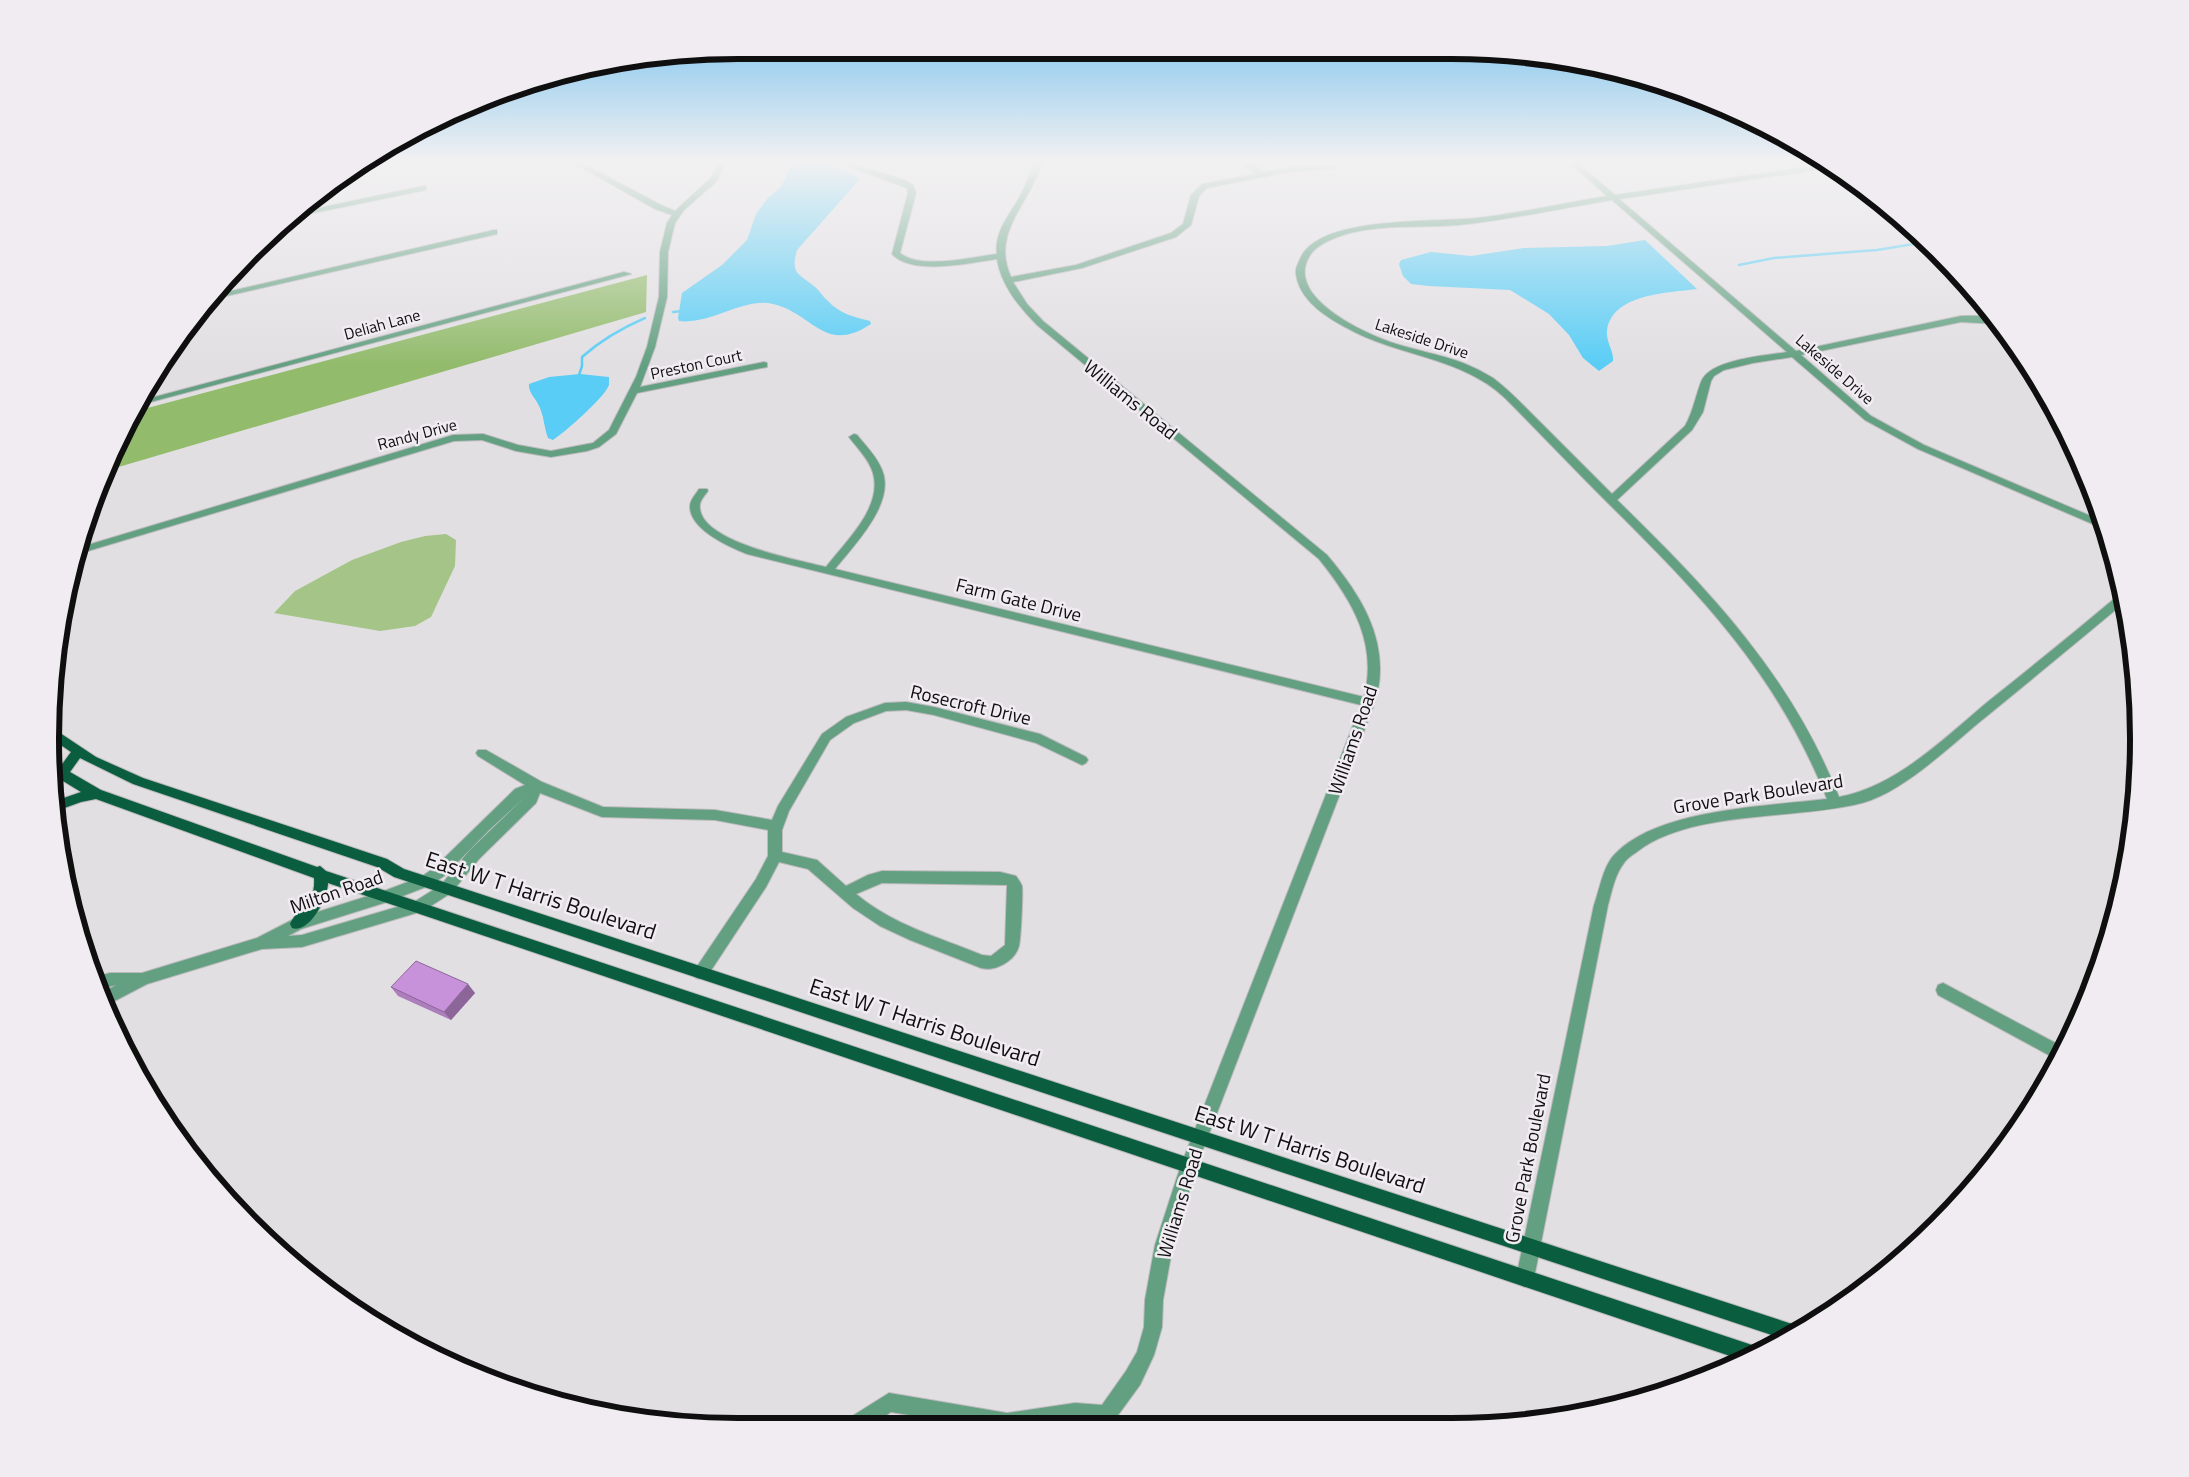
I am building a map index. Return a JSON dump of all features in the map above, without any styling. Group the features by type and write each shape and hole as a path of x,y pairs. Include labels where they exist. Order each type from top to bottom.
{"main road":[{"name":"East W T Harris Boulevard","path":"59,738 78,752 138,781 382,863 399,873 1784,1330"},
{"path":"60,773 78,752"},
{"path":"60,776 96,794 248,850 320,872 418,907 1744,1351"},
{"path":"62,804 79,797 96,794"},
{"path":"297,924 315,906 320,896 322,881 320,872"}],"street":[{"name":"Randy Drive","path":"86,549 453,438 483,437 516,448 544,454 565,453 596,445 614,432 635,392 651,347 663,297 666,239 670,229"},
{"path":"902,229 896,254 901,260 922,263 1001,256"},
{"name":"Williams Road","path":"1005,229 1001,239 1001,256 1009,280 1022,304 1040,323 1323,556 1339,575 1359,606 1373,643 1374,674 1368,702 1189,1166 1164,1244 1154,1300 1153,1327 1145,1355 1109,1418"},
{"path":"1009,280 1066,271 1125,252 1174,234 1181,229"},
{"name":"Lakeside Drive","path":"1367,229 1348,232 1326,240 1313,248 1303,259 1300,274 1302,285 1310,298 1360,333 1383,342 1452,362 1471,370 1490,381 1549,436 1714,605 1756,659 1809,744 1822,768 1835,803"},
{"name":"Lakeside Drive","path":"1650,229 1853,406 1882,426 1921,447 2095,522"},
{"path":"223,295 494,232"},
{"name":"Deliah Lane","path":"149,401 627,274"},
{"path":"1611,500 1689,428 1698,412 1706,381 1714,372 1733,364 1794,354 1960,319 1986,320"},
{"name":"Preston Court","path":"635,392 764,365"},
{"path":"828,570 875,509 881,492 881,481 878,471 854,437"},
{"name":"Farm Gate Drive","path":"703,491 696,501 695,508 705,525 715,534 735,546 751,552 1368,702"},
{"name":"Grove Park Boulevard","path":"1525,1278 1601,905 1613,869 1620,856 1644,839 1682,824 1835,803 1861,798 1884,788 1924,760 2116,603"},
{"name":"Rosecroft Drive","path":"701,973 762,883 775,856 777,826 783,810 826,737 850,720 885,707 906,706 934,711 1040,739 1082,760"},
{"path":"482,753 537,786 602,812 714,815 777,826"},
{"name":"Milton Road","path":"109,996 143,979 261,943 297,924 387,896 426,881 439,872 484,826 520,793 537,786"},
{"name":"Milton Road","path":"261,943 302,942 418,907 446,889 474,855 530,800 537,786"},
{"path":"775,856 812,864 845,893 866,911 924,940 987,963 1006,954 1012,946 1015,887 1010,880 1000,878 882,877 873,879 845,893"},
{"name":"Milton Road","path":"104,981 110,979 143,979"},
{"path":"1943,990 1977,1006 2054,1050"},
{"name":"Williams Road","path":"866,1418 889,1402 983,1418"},
{"name":"Williams Road","path":"1034,1418 1075,1412 1096,1418"}],"green space":[{"path":"647,275 646,312 115,468 145,409"},
{"path":"446,534 456,540 455,566 431,617 415,626 380,631 274,613 295,591 352,560 401,542 425,536"}],"water":[{"path":"751,229 816,229 797,250 795,269 797,273 837,309 870,321 871,324 855,332 841,335 830,334 787,309 773,304 762,303 739,307 703,319 679,321 682,293 722,265 747,240"},
{"path":"1645,240 1697,289 1643,297 1619,309 1611,318 1607,331 1613,361 1599,371 1583,358 1569,335 1549,314 1510,290 1411,284 1403,276 1399,264 1401,260 1431,252 1471,256 1524,248 1607,246"},
{"path":"580,374 609,377 609,385 600,398 574,423 553,440 548,438 541,410 531,393 529,384 549,377"}],"building":[{"path":"416,961 468,984 444,1012 391,987"}],"waterway":[{"path":"1739,265 1774,258 1877,250 1916,244"},
{"path":"673,312 683,311"},
{"path":"578,378 582,366 582,357 612,335 645,318"}]}
